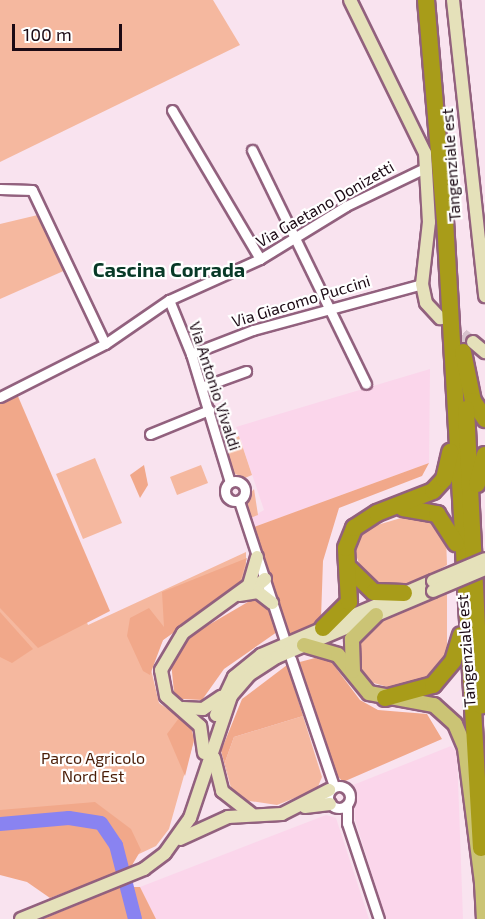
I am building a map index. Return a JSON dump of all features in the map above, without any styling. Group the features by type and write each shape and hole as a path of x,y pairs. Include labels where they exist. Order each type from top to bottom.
{"highway":[{"name":"Tangenziale est","path":"426,0 454,411 473,555 464,614 481,848"},
{"name":"Tangenziale est","path":"437,0 468,347 473,555 480,677 481,848"},
{"path":"468,347 473,401 485,419"},
{"path":"323,628 349,602 347,544 358,524 430,494 444,479 454,411"},
{"path":"472,526 478,505 477,471 485,455"},
{"path":"396,508 437,514 473,555 485,587"},
{"path":"346,560 368,589 404,593"},
{"path":"385,698 418,693 439,680 457,652 464,614"},
{"path":"485,660 480,677 485,697"}],"main road":[{"path":"350,0 415,128 429,197 422,284 426,303 440,318"},
{"path":"453,0 485,296"},
{"path":"468,347 485,352"},
{"path":"180,708 203,709 262,665 376,615 433,586 473,555"},
{"path":"247,589 257,557"},
{"path":"144,869 175,832 228,691 261,655 404,593 485,569"},
{"path":"204,753 200,726 162,688 165,658 183,633 264,579"},
{"path":"247,589 272,603"},
{"path":"354,676 352,639 376,615"},
{"path":"304,645 329,650 369,693 385,698 434,705 461,734 483,891"},
{"path":"175,842 190,818 215,741 228,691"},
{"path":"215,741 213,765 222,791 235,806 255,816"},
{"path":"293,810 332,788"},
{"path":"21,919 144,869 175,842 212,821 333,806"},
{"path":"481,848 484,919"},
{"path":"483,891 485,865"}],"street":[{"path":"172,110 260,259"},
{"path":"252,150 366,384"},
{"name":"Via Gaetano Donizetti","path":"0,397 105,344 169,300 260,259 423,169"},
{"path":"0,189 32,190 105,344"},
{"name":"Via Giacomo Puccini","path":"191,354 327,308 422,284"},
{"name":"Via Antonio Vivaldi","path":"169,300 191,354 230,482 225,495 239,501"},
{"path":"202,387 246,370"},
{"path":"150,434 209,410"},
{"name":"Via Antonio Vivaldi","path":"230,482 244,488 239,501 284,638"},
{"path":"291,659 332,788 333,806 348,823"},
{"path":"332,788 349,791 348,823 379,919"},
{"path":"333,806 347,805"}],"shaded area":[{"path":"430,369 429,463 251,528 248,519 264,510 236,427"},
{"path":"17,394 110,611 38,648 0,608 0,402"},
{"path":"429,463 422,476 339,508 323,561 321,618 317,627 288,635 251,528"},
{"path":"144,465 148,485 140,498 130,475"},
{"path":"247,558 239,586 163,640 150,675 143,671 127,636 130,618 149,608 164,627 162,592"},
{"path":"253,599 268,604 277,632 224,669 202,700 182,699 174,692 171,662 188,637"},
{"path":"0,612 33,649 12,663 0,657"},
{"path":"315,658 330,660 360,700 378,710 427,714 442,739 343,782 334,772 296,663"},
{"path":"287,665 303,716 234,737 225,762 231,788 221,751 242,699"},
{"path":"179,718 191,726 194,740 185,776 167,734"},
{"path":"451,746 457,752 463,919 386,919 355,820 353,785"},
{"path":"95,802 131,829 141,850 131,867 50,898 27,882 0,875 0,810"},
{"path":"326,815 336,818 369,919 156,919 140,887"},
{"path":"121,887 140,887 156,919 43,919"}],"green space":[{"path":"0,0 213,0 240,45 0,162"},
{"path":"42,214 68,269 0,299 0,224"},
{"name":"Parco Agricolo Nord Est","path":"0,404 88,625 246,552 246,577 239,586 163,640 150,665 159,703 190,724 194,740 169,829 156,846 124,861 125,884 141,919 83,919 73,886 0,867"},
{"path":"239,436 252,475 245,478 233,473 224,445"},
{"path":"95,458 122,523 83,539 56,474"},
{"path":"201,465 208,483 177,495 170,477"},
{"path":"254,489 258,515 248,519 243,502"},
{"path":"411,515 432,521 446,536 447,565 415,583 387,589 363,575 353,546 364,529"},
{"path":"447,594 447,653 436,669 423,683 401,691 367,681 353,652 368,624"},
{"path":"303,716 322,777 317,789 277,805 243,800 231,788 225,762 234,737"}],"waterway":[{"path":"0,824 69,818 101,823 116,845 135,919"}],"tunnel":[{"path":"448,324 473,342"}],"district":[{"name":"Cascina Corrada","path":"169,269"}]}
